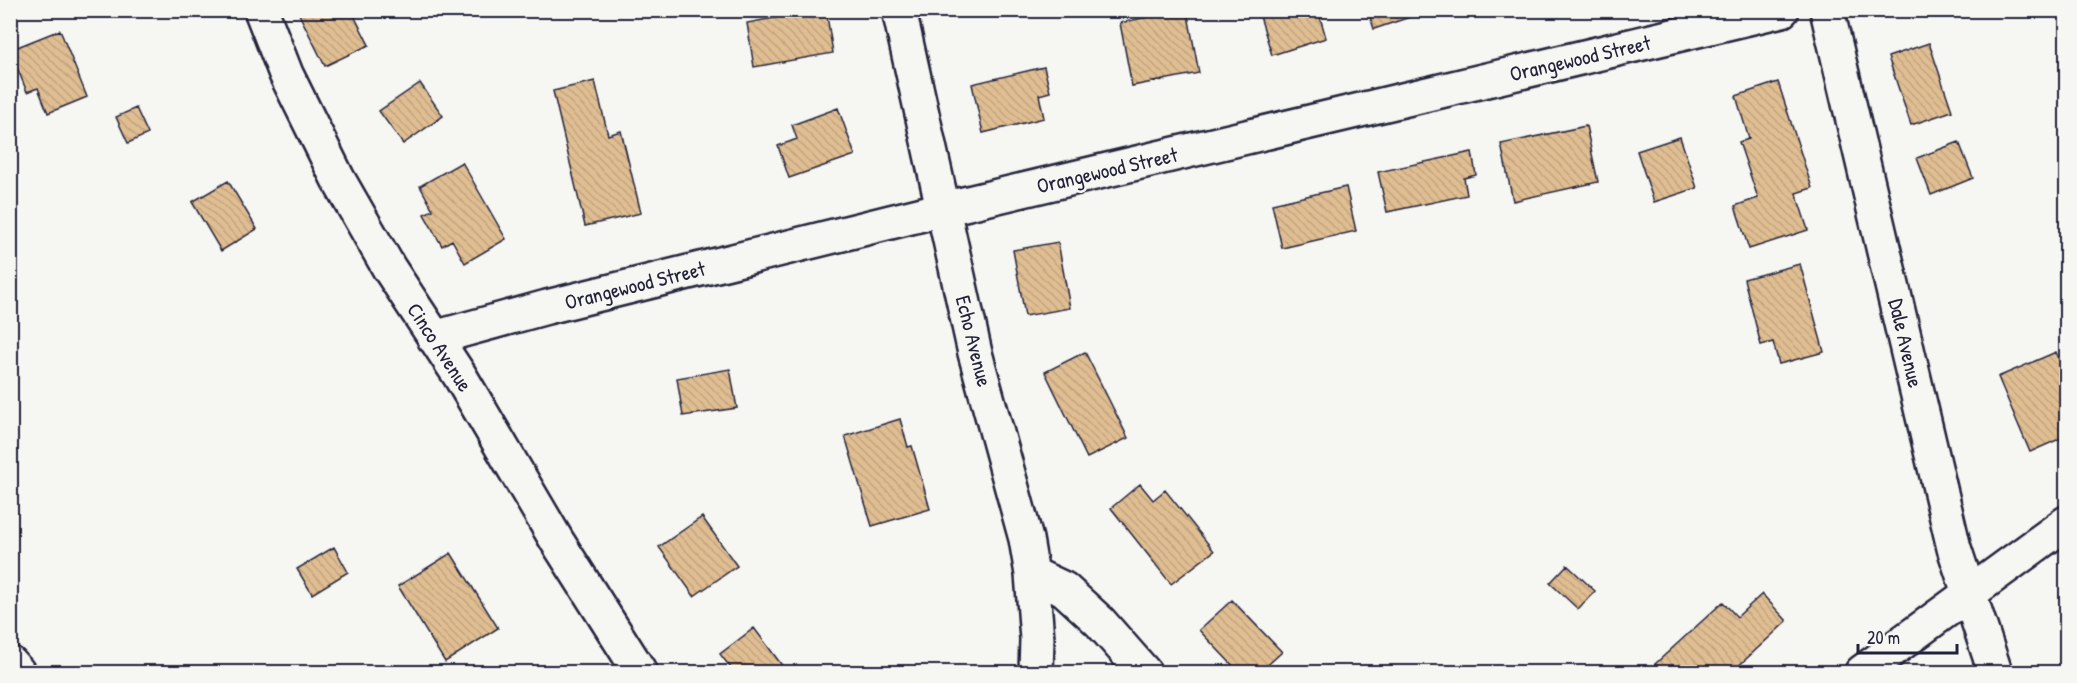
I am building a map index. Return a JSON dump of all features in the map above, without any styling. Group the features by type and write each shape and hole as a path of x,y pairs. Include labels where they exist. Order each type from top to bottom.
{"street":[{"name":"Cinco Avenue","path":"261,10 286,74 338,179 389,268 460,376 557,541 640,672"},
{"name":"Echo Avenue","path":"900,10 975,353 1026,539 1032,574 1037,639 1036,672"},
{"name":"Orangewood Street","path":"434,338 548,307 943,209 1782,10"},
{"name":"Dale Avenue","path":"1827,10 1954,548 1995,672"},
{"path":"1862,672 2067,523"},
{"path":"1032,574 1064,589 1100,622 1144,672"},
{"path":"10,663 18,672"}],"building":[{"path":"297,10 351,10 369,45 325,66"},
{"path":"826,10 833,53 754,67 747,23"},
{"path":"1187,10 1199,73 1132,86 1120,23"},
{"path":"1258,10 1318,10 1326,38 1272,55"},
{"path":"1368,10 1424,10 1425,12 1374,29"},
{"path":"60,30 87,97 48,113 38,88 27,92 10,50"},
{"path":"1929,43 1952,111 1911,125 1888,57"},
{"path":"1044,67 1050,92 1039,95 1044,118 983,133 972,84"},
{"path":"595,81 608,135 621,131 641,213 585,226 553,91"},
{"path":"1778,82 1812,188 1796,193 1808,230 1749,249 1735,206 1758,198 1739,142 1749,139 1736,96"},
{"path":"420,83 443,116 403,144 379,111"},
{"path":"136,108 148,134 128,143 116,117"},
{"path":"838,108 855,155 789,178 778,146 797,139 792,125"},
{"path":"1586,126 1598,182 1513,201 1501,144"},
{"path":"1680,137 1697,188 1654,202 1637,151"},
{"path":"1959,142 1973,178 1931,195 1917,158"},
{"path":"1472,152 1476,175 1464,178 1467,195 1387,212 1378,172"},
{"path":"462,162 506,239 465,263 452,240 442,246 424,214 433,210 420,186"},
{"path":"228,181 257,229 221,251 192,202"},
{"path":"1346,187 1356,231 1282,248 1272,204"},
{"path":"1058,242 1070,308 1025,316 1013,250"},
{"path":"1800,264 1824,352 1779,364 1773,342 1761,345 1744,279"},
{"path":"1085,352 1128,438 1087,458 1045,372"},
{"path":"2056,352 2066,377 2066,436 2030,452 1998,377"},
{"path":"730,369 737,408 683,416 677,378"},
{"path":"900,419 908,447 912,446 930,509 872,526 845,436"},
{"path":"1140,484 1153,500 1165,490 1214,551 1171,584 1111,508"},
{"path":"702,517 737,566 694,596 659,547"},
{"path":"334,547 348,572 312,594 297,569"},
{"path":"451,553 498,628 445,662 398,586"},
{"path":"1567,565 1595,591 1578,609 1550,583"},
{"path":"1762,594 1787,621 1732,672 1663,672 1655,664 1723,602 1737,617"},
{"path":"1232,600 1282,652 1260,672 1239,672 1199,630"},
{"path":"754,628 787,672 734,672 720,654"}]}
